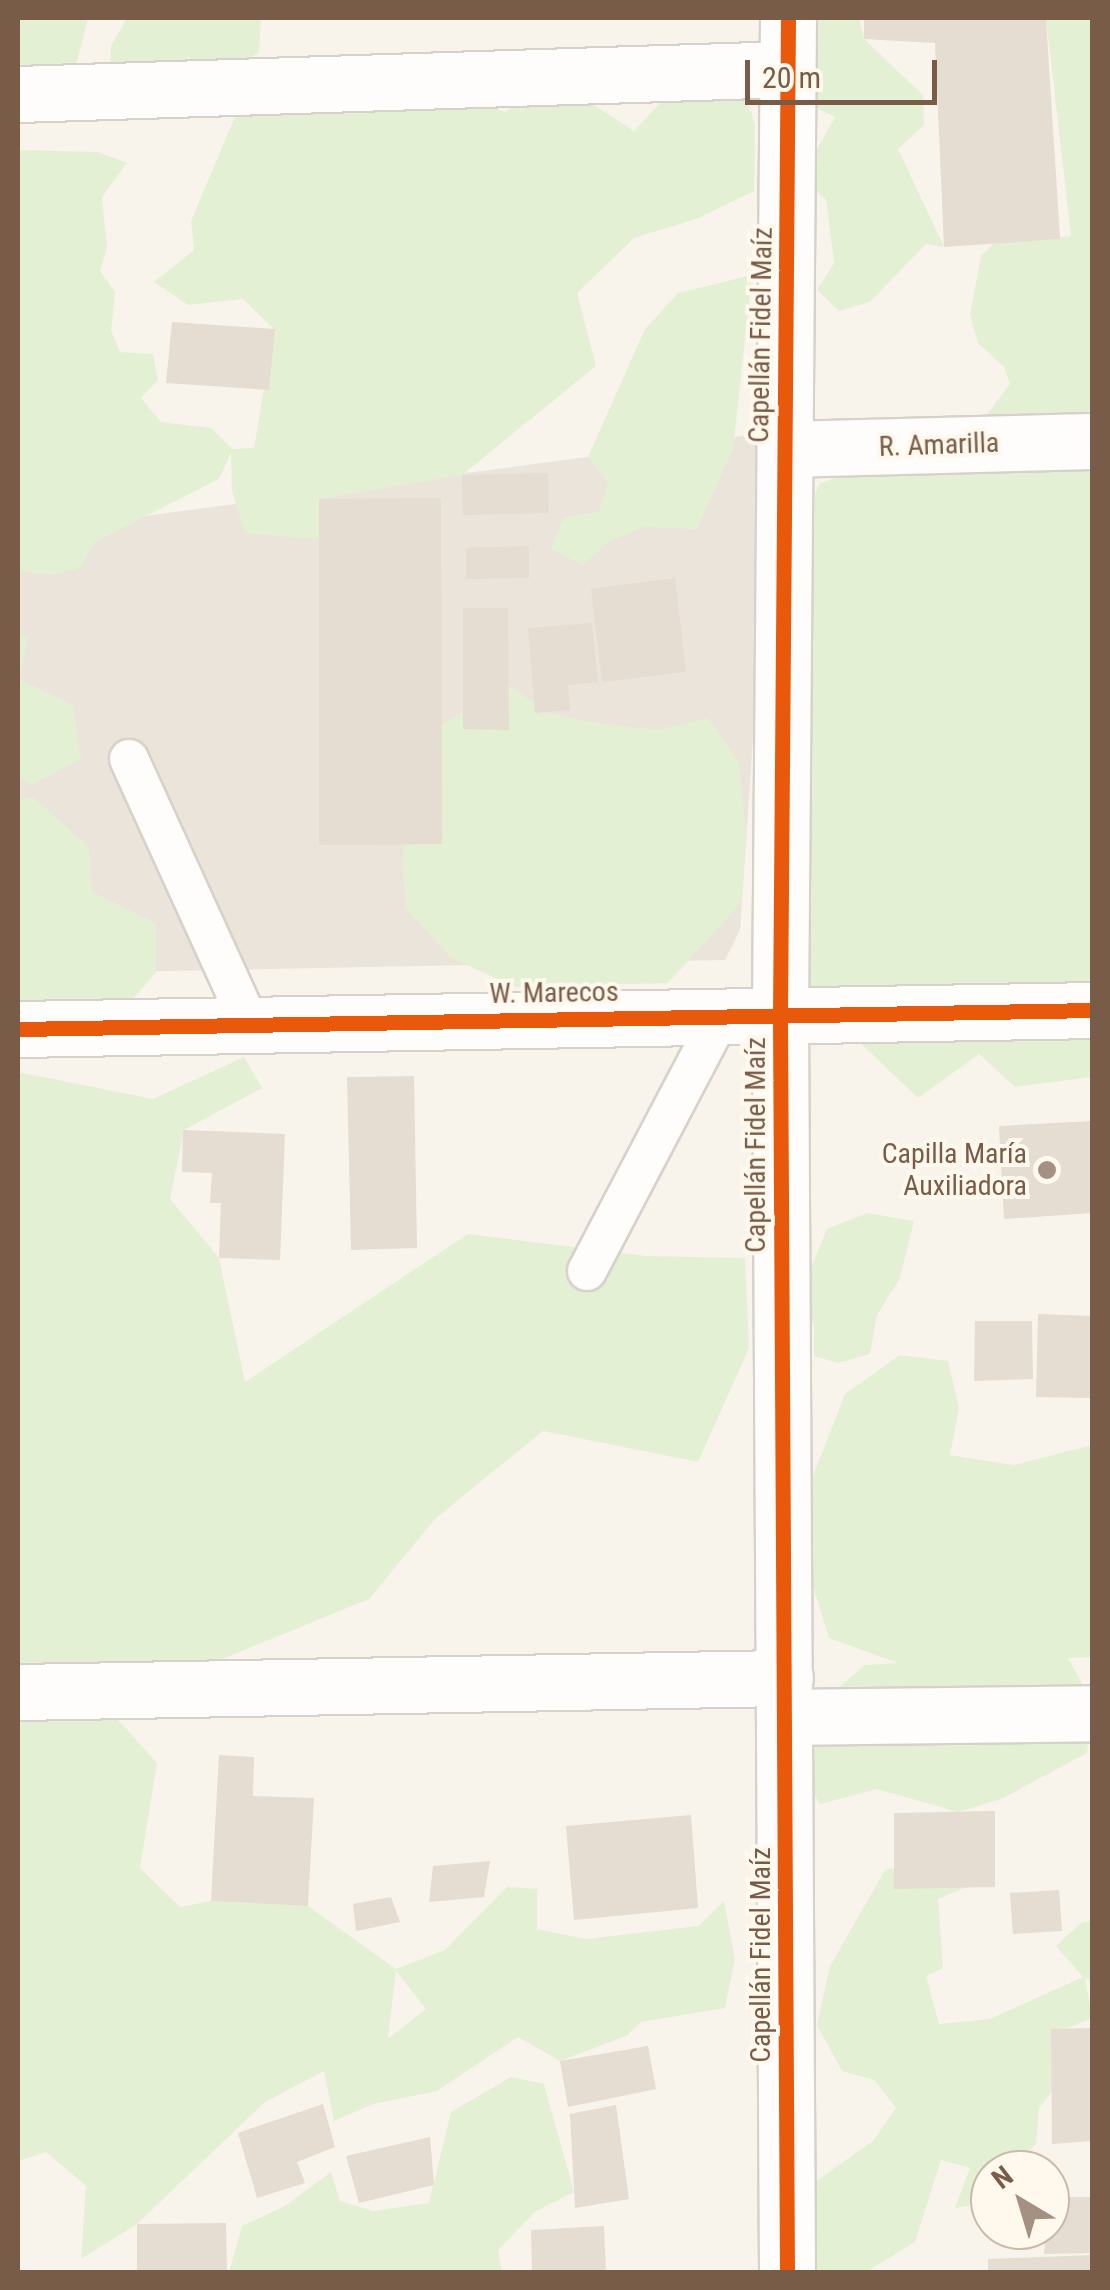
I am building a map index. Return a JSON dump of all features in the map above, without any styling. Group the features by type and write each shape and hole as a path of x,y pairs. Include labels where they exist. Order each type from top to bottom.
{"street":[{"path":"18,94 788,43"},
{"name":"Capellán Fidel Maíz","path":"787,2272 780,1014 788,43"},
{"name":"R. Amarilla","path":"784,449 1092,441"},
{"name":"W. Marecos","path":"18,1029 1092,1010"},
{"path":"18,1692 785,1697 1092,1713"}],"lane":[{"path":"129,759 250,1024"},
{"path":"587,1271 722,1014"}],"shaded area":[{"path":"774,432 740,930 725,960 18,974 18,533"}],"green space":[{"path":"18,18 88,18 73,77 18,108"},
{"path":"127,18 261,18 259,53 221,72 187,57 162,90 110,68 111,46"},
{"path":"795,18 859,18 864,39 923,95 924,125 898,149 944,247 926,244 870,302 839,311 817,290 834,263 826,200 801,178 835,117 800,100"},
{"path":"1046,18 1092,18 1092,1077 1015,1087 979,1054 918,1098 829,1013 795,995 801,532 819,484 983,420 1010,384 1004,367 978,343 970,315 981,256 994,243 1071,236"},
{"path":"689,72 744,88 755,125 754,191 696,219 634,238 577,293 596,366 462,475 319,499 319,540 245,533 232,491 231,452 219,479 95,542 80,568 52,575 18,571 18,150 98,152 127,163 102,197 107,248 100,271 115,292 111,331 120,352 153,354 158,380 141,398 161,422 211,428 232,449 254,448 274,329 243,299 188,305 154,282 194,250 191,221 248,86 458,96 505,112 551,77 634,131"},
{"path":"752,275 733,449 697,529 643,527 609,542 582,565 551,549 563,518 599,512 608,483 588,457 645,329 678,293"},
{"path":"18,631 28,638 19,679 73,705 81,759 31,785 18,777"},
{"path":"508,685 548,713 590,722 657,730 708,718 739,763 746,832 742,902 668,983 515,987 450,957 406,909 402,858 426,734"},
{"path":"33,797 89,847 92,892 156,923 156,972 109,1027 18,1056 18,800"},
{"path":"244,1057 262,1088 184,1130 170,1199 219,1258 245,1382 468,1234 646,1256 745,1258 749,1348 698,1462 543,1431 436,1518 369,1599 183,1675 118,1720 157,1763 140,1868 180,1907 211,1901 308,1906 396,1969 445,1950 507,1887 537,1889 537,1929 586,1939 699,1926 724,1901 735,1959 725,2008 641,2022 626,2036 560,2061 518,2037 437,2091 373,2104 334,2121 324,2071 265,2102 137,2224 81,2259 86,2186 46,2152 18,2161 18,1072 153,1099","holes":["396,1971 426,2009 388,2037"]},
{"path":"867,1213 914,1221 900,1278 877,1315 870,1354 838,1363 814,1356 814,1327 802,1290 827,1229"},
{"path":"900,1355 948,1361 959,1408 950,1455 1014,1465 1092,1445 1092,1657 1068,1658 1092,1701 1087,1753 1001,1799 958,1812 877,1789 820,1804 794,1764 821,1703 865,1665 898,1663 829,1638 800,1543 813,1476 845,1394"},
{"path":"920,1862 967,1887 938,1899 943,1968 926,1976 939,2024 990,2019 1083,1977 1056,1946 1082,1922 1092,1921 1092,1981 1085,1978 1092,2018 1065,2029 1066,2073 1039,2108 1036,2144 1030,2150 970,2150 970,2168 941,2160 915,2242 866,2272 800,2272 805,2189 873,2141 896,2108 874,2080 842,2071 817,2025 830,1966 885,1870"},
{"path":"511,2077 544,2084 574,2192 536,2211 498,2250 502,2272 229,2272 242,2226 285,2206 331,2172 340,2201 373,2211 429,2203 451,2112"},
{"path":"970,2168 970,2205 955,2208"}],"building":[{"path":"864,18 1046,18 1060,239 944,247 935,43 864,39"},
{"path":"172,322 275,329 269,390 166,383"},
{"path":"548,473 549,513 463,515 462,475"},
{"path":"441,498 442,844 319,845 319,499"},
{"path":"529,546 529,578 466,579 466,548"},
{"path":"675,578 686,672 602,682 591,589"},
{"path":"463,608 508,608 509,730 463,729"},
{"path":"592,623 598,682 568,685 570,710 535,713 528,628"},
{"path":"414,1076 417,1248 351,1250 347,1077"},
{"name":"Capilla María Auxiliadora","path":"1092,1121 1092,1213 1004,1219 999,1126"},
{"path":"183,1130 285,1134 280,1260 219,1258 221,1203 210,1203 212,1173 182,1172"},
{"path":"1038,1314 1092,1316 1092,1398 1036,1397"},
{"path":"975,1321 1032,1321 1033,1379 974,1381"},
{"path":"219,1755 254,1757 253,1796 314,1798 308,1906 211,1901"},
{"path":"995,1811 995,1887 894,1889 894,1813"},
{"path":"691,1815 698,1908 574,1920 566,1826"},
{"path":"490,1861 484,1897 429,1902 433,1866"},
{"path":"1059,1890 1062,1931 1013,1934 1010,1893"},
{"path":"391,1897 400,1922 356,1931 353,1904"},
{"path":"1092,2028 1092,2141 1052,2144 1051,2029"},
{"path":"648,2046 656,2089 568,2107 560,2061"},
{"path":"323,2104 335,2147 297,2162 305,2183 257,2198 238,2133"},
{"path":"616,2105 629,2199 575,2208 570,2114"},
{"path":"430,2137 434,2185 359,2203 346,2156"},
{"path":"1070,2197 1092,2197 1092,2253 1044,2254 1044,2250 1070,2250"},
{"path":"226,2223 227,2272 137,2272 137,2224"},
{"path":"604,2226 606,2272 532,2272 531,2230"},
{"path":"1092,2255 1092,2272 988,2272 988,2259"}],"cycle path":[{"path":"787,2272 780,1014 788,18"},
{"path":"18,1029 1092,1010"}],"place":[{"name":"Capilla María Auxiliadora","path":"1047,1170"}]}
